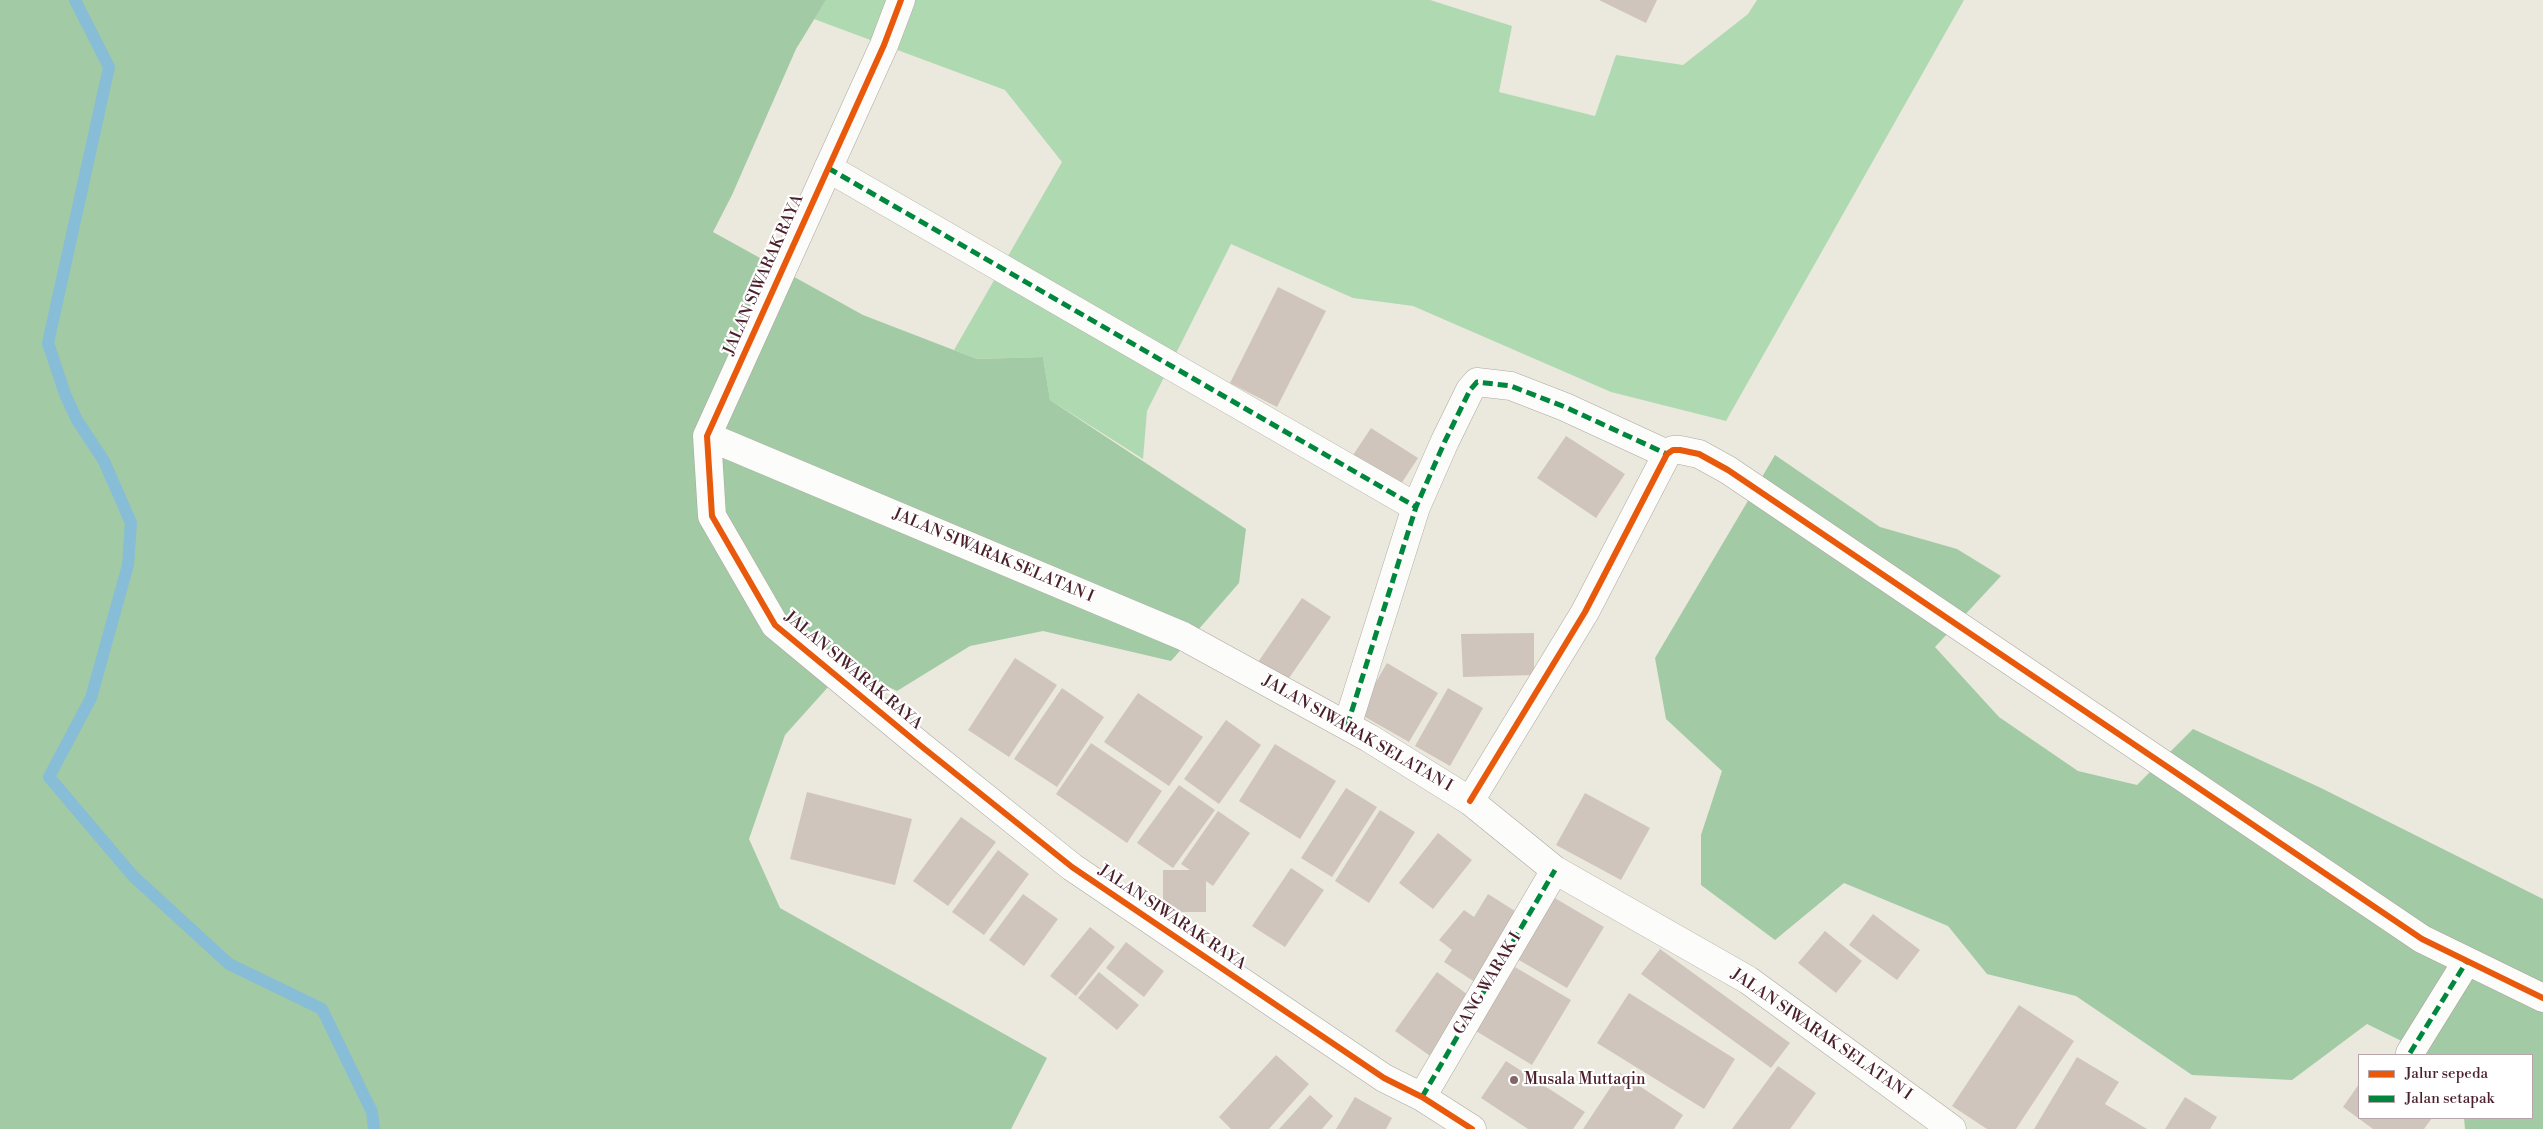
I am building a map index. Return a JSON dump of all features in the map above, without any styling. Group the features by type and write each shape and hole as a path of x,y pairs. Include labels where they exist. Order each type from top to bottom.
{"street":[{"name":"JALAN SIWARAK RAYA","path":"901,0 884,45 707,436 712,516 775,625 928,752 1072,867 1384,1078 1422,1097 1472,1129"},
{"path":"828,168 1416,507"},
{"path":"1346,726 1416,507 1445,441 1470,390 1477,382 1511,386 1565,407 1667,454"},
{"name":"JALAN SIWARAK SELATAN I","path":"707,436 1183,636 1346,726 1470,801 1555,870 1748,980 1952,1129"},
{"path":"1470,801 1585,612 1667,454 1673,450 1699,454 1728,470 2422,939 2543,998"},
{"name":"GANG WARAK I","path":"1422,1097 1555,870"},
{"path":"2410,1053 2467,961"}],"green space":[{"path":"0,0 826,0 796,49 732,195 713,232 863,315 977,359 1043,357 1050,400 1246,529 1239,583 1171,661 1043,631 970,646 897,691 846,667 785,735 749,839 780,908 1047,1058 1011,1129 0,1129"},
{"path":"826,0 1430,0 1512,26 1499,92 1595,116 1616,55 1683,65 1748,14 1757,0 1964,0 1726,421 1611,392 1413,306 1353,298 1231,244 1147,411 1143,459 1050,400 1043,357 977,359 954,350 1062,162 1005,90 814,19"},
{"path":"1775,455 1880,527 1957,549 2001,576 1935,647 1999,717 2078,771 2137,785 2193,729 2321,788 2543,899 2543,1129 2465,1129 2464,1119 2533,1119 2533,1054 2428,1054 2367,1024 2292,1080 2192,1075 2076,996 1987,974 1948,926 1844,883 1775,940 1701,885 1701,835 1722,771 1666,719 1655,658"}],"building":[{"path":"1599,0 1657,0 1646,23"},
{"path":"1278,287 1326,311 1277,407 1230,383"},
{"path":"1371,428 1418,458 1395,493 1349,461"},
{"path":"1566,436 1625,474 1596,518 1537,478"},
{"path":"1302,598 1331,617 1285,684 1256,665"},
{"path":"1534,633 1534,675 1463,677 1461,634"},
{"path":"1015,658 1057,685 1009,757 968,730"},
{"path":"1387,663 1438,693 1409,742 1358,713"},
{"path":"1062,688 1104,717 1057,787 1014,759"},
{"path":"1448,688 1483,708 1450,766 1415,746"},
{"path":"1138,693 1203,737 1169,786 1104,742"},
{"path":"1226,720 1261,745 1219,804 1184,779"},
{"path":"1091,743 1162,791 1127,843 1056,794"},
{"path":"1275,744 1336,781 1300,839 1239,801"},
{"path":"1179,785 1215,810 1173,868 1137,843"},
{"path":"1346,788 1377,807 1332,877 1301,858"},
{"path":"807,792 912,819 895,885 790,859"},
{"path":"1585,793 1650,828 1621,880 1556,845"},
{"path":"1380,810 1415,832 1369,903 1335,881"},
{"path":"1218,811 1250,833 1213,886 1206,881 1206,912 1163,912 1163,870 1190,870 1181,864"},
{"path":"961,817 996,842 948,906 913,881"},
{"path":"1438,833 1472,860 1433,909 1399,883"},
{"path":"998,850 1029,874 984,935 952,912"},
{"path":"1291,868 1324,890 1285,947 1252,926"},
{"path":"1023,894 1058,919 1024,966 989,940"},
{"path":"1488,894 1523,916 1478,984 1444,962 1452,950 1439,940 1464,910 1474,917"},
{"path":"1548,894 1604,927 1567,988 1512,956"},
{"path":"1873,914 1920,950 1897,980 1849,945"},
{"path":"1090,927 1115,947 1076,996 1050,976"},
{"path":"1825,931 1862,961 1836,993 1798,963"},
{"path":"1126,942 1164,971 1144,997 1106,968"},
{"path":"1660,949 1790,1043 1771,1068 1641,974"},
{"path":"1515,967 1571,1000 1532,1065 1476,1031"},
{"path":"1099,972 1139,1005 1117,1030 1078,998"},
{"path":"1437,972 1475,1000 1433,1058 1395,1031"},
{"path":"1629,993 1735,1059 1704,1109 1597,1043"},
{"path":"2019,1005 2074,1041 2016,1129 1987,1129 1952,1106"},
{"path":"1276,1055 1309,1084 1269,1129 1231,1129 1219,1117"},
{"path":"2077,1057 2119,1082 2105,1104 2147,1129 2034,1129"},
{"name":"Musala Muttaqin","path":"1506,1061 1585,1112 1573,1129 1528,1129 1481,1098"},
{"path":"1778,1066 1816,1093 1790,1129 1732,1129"},
{"path":"1620,1073 1683,1115 1674,1129 1583,1129"},
{"path":"2358,1085 2358,1118 2343,1107"},
{"path":"1310,1095 1333,1116 1322,1129 1279,1129"},
{"path":"1355,1097 1392,1118 1386,1129 1336,1129"},
{"path":"2185,1097 2217,1117 2210,1129 2165,1129"},
{"path":"2359,1119 2431,1119 2424,1129 2373,1129"}],"waterway":[{"path":"75,0 109,67 48,343 65,394 77,420 104,461 131,523 128,565 91,698 49,777 133,876 229,964 322,1009 372,1112 374,1129"}],"marked path":[{"path":"828,168 1416,507"},
{"path":"1347,726 1416,507 1445,441 1470,390 1477,382 1511,386 1565,407 1667,454"},
{"path":"1422,1097 1555,870"},
{"path":"2410,1053 2467,961"}],"cycle path":[{"path":"901,0 884,45 707,436 712,516 775,625 921,746 1072,867 1384,1078 1422,1097 1472,1129"},
{"path":"1470,801 1585,612 1667,454 1673,450 1680,450 1699,454 1728,470 2422,939 2543,998"}],"place":[{"name":"Musala Muttaqin","path":"1514,1080"}]}
